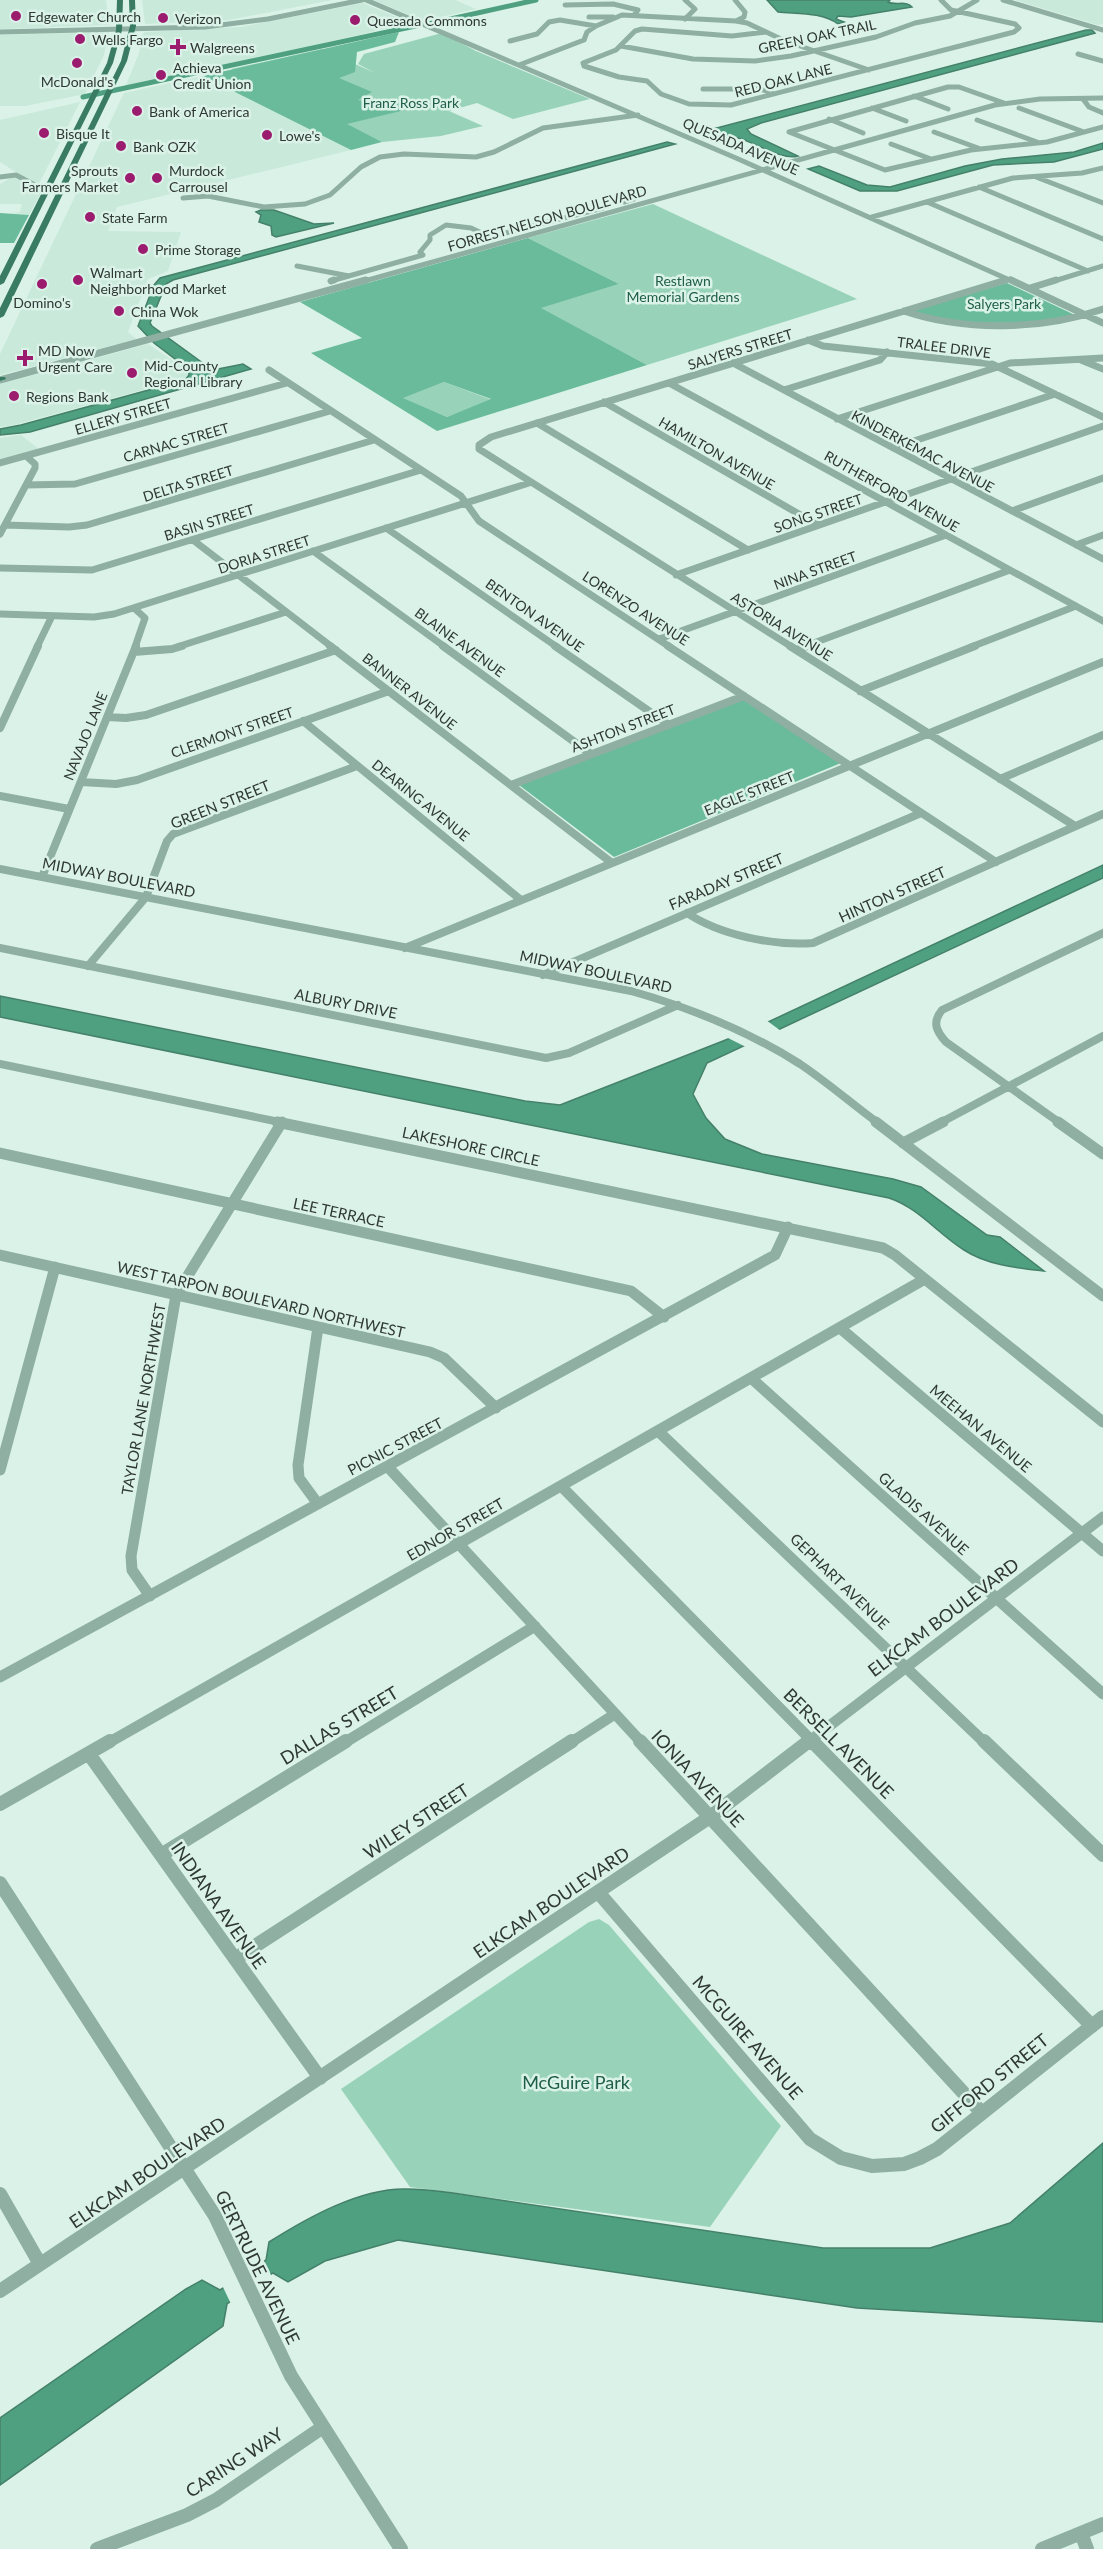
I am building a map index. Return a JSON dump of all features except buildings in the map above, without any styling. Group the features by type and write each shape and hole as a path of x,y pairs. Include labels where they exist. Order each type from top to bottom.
{"main road":[{"path":"0,283 110,63 119,28 120,0"},
{"path":"0,316 120,71 133,28 132,1"},
{"path":"110,63 115,70 120,71"},
{"path":"106,71 111,73 116,80"},
{"path":"73,138 87,139"},
{"path":"12,292 7,285 16,266 16,252"}],"street":[{"path":"133,28 234,21 344,0"},
{"path":"119,28 0,32 205,27 246,23 364,0"},
{"name":"QUESADA AVENUE","path":"364,0 765,169 1103,323"},
{"path":"685,0 695,9 685,19"},
{"path":"735,0 745,12 744,17 736,21"},
{"path":"941,0 951,10 960,12"},
{"name":"GREEN OAK TRAIL","path":"621,46 693,59 745,62 791,56 867,39 916,22 944,18 960,12 977,0"},
{"path":"1002,0 1103,30"},
{"path":"565,5 620,2 632,5 638,10 634,15"},
{"name":"RED OAK LANE","path":"766,32 732,36 648,28 635,31 621,46 583,63 584,66 615,75 647,81 661,94 689,104 732,105 1014,32 1018,28 1013,24 960,12"},
{"path":"589,17 634,15 747,23 869,70"},
{"path":"519,64 538,59 562,46 584,40 587,32 616,17"},
{"path":"510,41 537,34 549,22 560,20 596,26"},
{"path":"1078,54 1103,60"},
{"path":"1004,103 953,87 829,119 789,132 885,170 979,148 1040,143 1103,127"},
{"path":"703,89 759,89 773,93"},
{"path":"913,96 948,109"},
{"name":"FORREST NELSON BOULEVARD","path":"1,380 1004,103 1040,99 1103,98"},
{"path":"1083,99 1089,107 1103,113"},
{"path":"871,108 906,121"},
{"path":"1019,108 1084,132"},
{"path":"596,122 629,111"},
{"path":"183,198 189,196 219,198 263,207 307,204 331,196 363,164 379,157 404,154 454,158 479,157 499,151 544,128 638,115"},
{"path":"829,119 863,133"},
{"path":"976,120 1040,143"},
{"path":"934,132 979,148"},
{"path":"891,144 931,159"},
{"path":"872,217 978,187 1032,175 1102,169"},
{"path":"0,177 16,175 46,191"},
{"path":"1032,175 1103,203"},
{"path":"978,187 1103,239"},
{"path":"331,281 423,255 420,252 430,240 430,235 446,225 478,230 490,237 634,199 639,189"},
{"path":"927,202 1088,271"},
{"path":"297,266 349,276"},
{"path":"1030,288 1103,266"},
{"name":"SALYERS STREET","path":"479,445 491,437 1010,279"},
{"path":"904,311 920,317 992,324 1062,321 1103,309"},
{"name":"TRALEE DRIVE","path":"808,340 823,346 984,362 998,366 1103,417"},
{"path":"784,390 880,360 887,352"},
{"path":"837,419 998,366 1017,362 1103,358"},
{"path":"1080,359 1103,369"},
{"name":"KINDERKEMAC AVENUE","path":"733,363 1103,559"},
{"name":"LORENZO AVENUE","path":"269,370 461,496 479,521 996,862"},
{"name":"ELLERY STREET","path":"0,463 287,383"},
{"name":"RUTHERFORD AVENUE","path":"669,383 1103,621"},
{"path":"893,448 1055,394"},
{"name":"HAMILTON AVENUE","path":"604,402 818,525"},
{"name":"CARNAC STREET","path":"26,485 75,484 330,411"},
{"path":"537,423 748,550"},
{"name":"SONG STREET","path":"676,575 1103,426"},
{"name":"DELTA STREET","path":"5,525 69,527 87,525 374,440"},
{"name":"ASTORIA AVENUE","path":"479,445 482,453 1076,826"},
{"path":"0,534 35,468 35,464 26,456"},
{"name":"BASIN STREET","path":"0,568 92,570 421,470"},
{"path":"1012,511 1103,478"},
{"name":"DORIA STREET","path":"0,614 105,616 530,483"},
{"name":"BENTON AVENUE","path":"386,528 669,724"},
{"name":"NINA STREET","path":"659,639 946,535"},
{"path":"1076,545 1103,535"},
{"name":"BANNER AVENUE","path":"193,540 612,863"},
{"name":"BLAINE AVENUE","path":"313,551 591,754"},
{"path":"796,650 1010,570"},
{"path":"860,691 1076,606"},
{"name":"NAVAJO LANE","path":"42,877 145,623 145,618 134,608"},
{"path":"134,652 172,649 286,612"},
{"path":"0,728 52,616"},
{"path":"107,717 126,718 146,715 336,651"},
{"name":"EAGLE STREET","path":"405,948 1103,662"},
{"name":"CLERMONT STREET","path":"81,782 129,782 389,691"},
{"name":"ASHTON STREET","path":"511,785 744,696"},
{"name":"DEARING AVENUE","path":"303,722 521,900"},
{"path":"1000,779 1103,735"},
{"name":"GREEN STREET","path":"88,966 146,897 167,841 173,834 357,766"},
{"path":"0,796 69,809"},
{"name":"FARADAY STREET","path":"542,975 921,813"},
{"name":"HINTON STREET","path":"687,913 699,922 718,930 800,944 813,943 1103,814"},
{"name":"MIDWAY BOULEVARD","path":"0,869 631,991 678,1005 737,1028 767,1043 803,1066 1103,1296"},
{"path":"1103,933 942,1010 936,1017 934,1026 943,1040 1103,1154"},
{"name":"ALBURY DRIVE","path":"0,948 546,1058 569,1053 678,1005"},
{"path":"903,1143 1100,1041"},
{"name":"LAKESHORE CIRCLE","path":"0,1064 883,1248 926,1279 1103,1422"},
{"name":"TAYLOR LANE NORTHWEST","path":"150,1596 132,1570 130,1556 176,1295 282,1122"},
{"name":"LEE TERRACE","path":"0,1153 631,1291 664,1317"},
{"name":"PICNIC STREET","path":"0,1677 776,1255 788,1227"},
{"name":"WEST TARPON BOULEVARD NORTHWEST","path":"0,1255 430,1352 444,1358 496,1408"},
{"path":"0,1470 55,1267"},
{"name":"EDNOR STREET","path":"0,1804 926,1279"},
{"path":"318,1327 298,1478 318,1504"},
{"name":"MEEHAN AVENUE","path":"840,1328 1103,1551"},
{"name":"GLADIS AVENUE","path":"751,1378 1103,1694"},
{"name":"GEPHART AVENUE","path":"658,1431 1103,1855"},
{"name":"IONIA AVENUE","path":"388,1467 982,2113"},
{"name":"BERSELL AVENUE","path":"561,1486 811,1740 1098,2021"},
{"name":"ELKCAM BOULEVARD","path":"0,2291 710,1817 1103,1517"},
{"name":"DALLAS STREET","path":"161,1855 535,1626"},
{"name":"WILEY STREET","path":"235,1959 615,1714"},
{"name":"INDIANA AVENUE","path":"89,1754 320,2078"},
{"name":"GERTRUDE AVENUE","path":"0,1883 215,2216 239,2263 280,2356 402,2549"},
{"name":"MCGUIRE AVENUE","path":"598,1892 810,2139 844,2161 864,2166 893,2166"},
{"name":"GIFFORD STREET","path":"893,2166 922,2159 1098,2021"},
{"path":"0,2194 40,2264"},
{"name":"CARING WAY","path":"97,2549 119,2538 158,2526 199,2509 230,2492 323,2427"},
{"path":"1042,2549 1084,2541 1103,2524"}],"shaded area":[{"path":"0,0 106,0 109,25 0,29"},
{"path":"142,0 332,0 229,20 145,24"},
{"path":"374,0 455,0 476,9 423,21"},
{"path":"767,0 890,0 888,2 907,4 912,7 851,17 838,16 836,19 844,22 838,24 817,15 778,12"},
{"path":"1015,0 1103,0 1103,24 1098,25"},
{"path":"363,3 411,23 125,88 145,32 240,27"},
{"path":"1092,30 1095,33 761,123 747,129 751,134 798,156 784,156 734,137 704,138 705,135 694,134"},
{"path":"109,32 104,55 85,94 25,106 0,106 0,35"},
{"path":"203,76 351,150 117,207 108,231 181,232 168,271 148,279 128,332 136,339 0,375 0,354 124,93"},
{"path":"80,102 38,186 0,162 0,120"},
{"path":"667,142 675,144 173,280 166,284 150,323 152,326 207,366 218,369 243,364 251,369 30,432 0,435 0,429 185,380 189,375 188,369 154,343 138,326 154,285 160,278"},
{"path":"1103,143 1103,149 1054,162 993,165 897,191 860,191 808,169 819,166 867,185 890,187 965,166 1002,159 1074,152"},
{"path":"14,176 42,191 29,215 10,213 20,212 22,204 0,204 0,184"},
{"path":"274,210 314,224 334,223 276,237 272,235 271,226 259,222 261,215 256,212"},
{"path":"148,344 187,370 188,375 183,379 0,427 0,384"},
{"path":"21,435 45,454 0,466 0,438"},
{"path":"1103,865 1103,878 707,1063 693,1094 706,1118 725,1139 762,1154 893,1179 921,1187 987,1235 1000,1237 1044,1271 1002,1265 973,1255 955,1244 910,1208 889,1198 0,1017 0,996 525,1101 560,1105 751,1030"},
{"path":"1103,2143 1103,2322 857,2308 398,2240 325,2261 288,2282 273,2273 227,2304 223,2326 0,2485 0,2418 186,2289 202,2280 220,2290 266,2260 269,2242 317,2214 371,2193 406,2189 453,2193 823,2248 930,2248 1010,2223"}],"green space":[{"path":"399,32 395,42 357,52 355,72 339,78 372,92 358,100 383,105 400,103 409,109 347,124 382,142 351,150 203,76"},
{"name":"Franz Ross Park","path":"442,33 476,51 590,99 513,119 477,103 449,111 483,126 441,136 382,142 231,69 322,49 375,73 358,64 364,54"},
{"name":"Restlawn Memorial Gardens","path":"653,204 857,299 647,365 540,308 619,284 528,238"},
{"path":"0,213 29,215 14,243 0,243"},
{"path":"528,238 619,284 541,308 647,365 437,431 311,353 362,338 300,302","holes":["444,382 491,399 447,417 403,398"]},
{"name":"Salyers Park","path":"1007,283 1075,315 1039,321 995,323 932,318 915,314 915,310"},
{"path":"444,382 492,400 447,417 402,398"},
{"path":"744,699 841,763 614,857 519,785"},
{"name":"McGuire Park","path":"599,1919 609,1925 781,2126 710,2227 410,2187 341,2089 589,1922"}],"pier":[{"path":"766,1020 781,1031 746,1047 726,1037"},
{"path":"263,2259 272,2277 231,2304 222,2285"}],"waterway":[{"path":"428,24 536,0"},
{"path":"83,97 420,25"}],"place":[{"name":"Edgewater Church","path":"16,16"},
{"name":"Verizon","path":"163,18"},
{"name":"Quesada Commons","path":"355,20"},
{"name":"Wells Fargo","path":"80,39"},
{"name":"Walgreens","path":"178,47"},
{"name":"McDonald's","path":"77,63"},
{"name":"Achieva Credit Union","path":"161,75"},
{"name":"Bank of America","path":"137,111"},
{"name":"Bisque It","path":"44,133"},
{"name":"Lowe's","path":"267,135"},
{"name":"Bank OZK","path":"121,146"},
{"name":"Sprouts Farmers Market","path":"130,178"},
{"name":"Murdock Carrousel","path":"157,178"},
{"name":"State Farm","path":"90,217"},
{"name":"Prime Storage","path":"143,249"},
{"name":"Walmart Neighborhood Market","path":"78,280"},
{"name":"Domino's","path":"42,284"},
{"name":"China Wok","path":"119,311"},
{"name":"MD Now Urgent Care","path":"25,358"},
{"name":"Mid-County Regional Library","path":"132,373"},
{"name":"Regions Bank","path":"14,396"}]}
